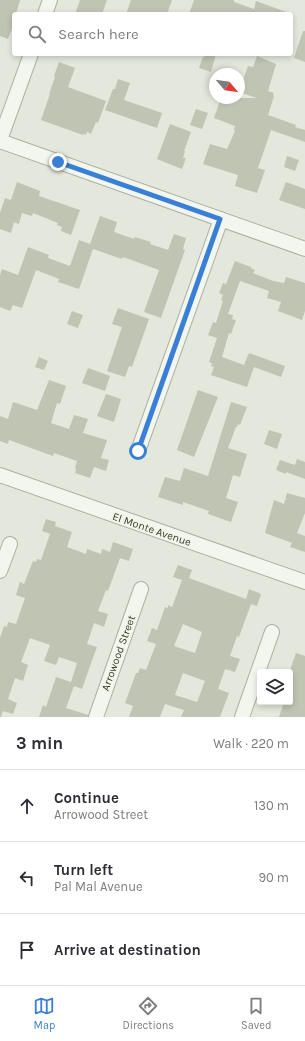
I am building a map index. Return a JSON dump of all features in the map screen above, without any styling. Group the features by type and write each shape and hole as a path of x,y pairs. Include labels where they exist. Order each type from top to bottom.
{"street":[{"path":"46,12 50,0"},
{"path":"30,56 0,140 305,249"},
{"path":"138,451 220,219"},
{"name":"El Monte Avenue","path":"0,475 305,582"},
{"path":"0,571 10,544"},
{"name":"Arrowood Street","path":"96,717 141,589"},
{"path":"242,717 272,632"}],"building":[{"path":"0,0 20,0 17,12 12,12 12,29 8,39 0,36"},
{"path":"80,0 107,0 103,12 76,12"},
{"path":"131,0 172,0 168,12 127,12"},
{"path":"194,0 234,0 234,2 254,9 256,1 286,12 190,12"},
{"path":"303,31 305,31 305,62 294,58"},
{"path":"215,56 212,68 209,68 209,71 199,68 203,57"},
{"path":"257,56 276,64 268,91 274,93 274,96 268,115 296,125 295,127 305,130 305,142 271,130 258,168 265,170 257,193 235,186 238,175 203,164 210,144 227,149 235,131 235,126 214,118 219,104 245,104 245,98 257,98 245,94 245,75 248,66 253,67"},
{"path":"59,62 75,68 68,87 106,101 98,123 96,122 91,134 87,132 86,135 83,135 41,120"},
{"path":"118,79 130,83 124,100 162,113 157,128 105,110"},
{"path":"196,109 208,113 202,129 190,125"},
{"path":"170,124 191,132 184,151 183,158 186,158 182,169 157,159"},
{"path":"287,156 299,160 295,171 284,167"},
{"path":"17,182 40,191 39,196 80,210 71,235 61,231 62,227 57,225 58,223 33,213 32,216 22,213 19,224 14,222 11,233 0,229 0,213 5,198 11,200"},
{"path":"286,182 305,189 305,209 279,200"},
{"path":"100,216 117,222 114,232 134,239 135,237 151,242 150,244 168,250 174,234 186,238 183,249 185,250 161,318 144,312 159,270 123,257 122,259 93,249 79,289 58,282 59,279 36,270 22,308 13,305 10,311 0,307 0,275 2,269 18,275 28,247 49,255 48,258 70,266 79,240 90,244"},
{"path":"235,261 251,267 255,270 253,273 273,281 284,283 286,277 305,283 305,311 302,320 278,311 281,302 267,298 269,291 240,281 228,314 233,315 232,319 236,320 231,334 229,333 222,357 244,365 249,353 285,366 281,377 254,367 247,387 211,375 214,367 211,366 212,363 209,362 217,338 208,335 213,322 216,323 223,301 221,300 223,295 219,293 223,283 226,284"},
{"path":"118,308 149,319 132,367 129,366 125,377 107,371 122,327 112,324"},
{"path":"72,311 83,315 78,328 67,324"},
{"path":"39,357 48,361 44,370 35,367"},
{"path":"88,368 110,376 105,391 82,383"},
{"path":"49,380 66,386 60,404 57,403 51,423 69,429 74,415 88,419 83,433 107,440 101,458 109,460 106,471 94,467 90,478 75,473 77,461 54,453 53,456 9,440 8,444 0,441 0,416 8,419 13,402 37,410"},
{"path":"198,390 218,397 194,457 177,450"},
{"path":"106,394 121,399 114,422 97,416"},
{"path":"231,402 247,407 240,425 238,424 236,427 228,448 247,454 240,477 233,475 226,498 238,502 231,522 208,514 209,511 183,502 183,505 158,497 165,477 180,481 184,468 208,476"},
{"path":"269,430 282,434 277,449 264,444"},
{"path":"297,459 305,462 305,479 276,470 280,460 295,465"},
{"path":"287,493 305,498 305,513 297,533 305,536 305,552 290,547 292,543 265,533 274,500 284,504"},
{"path":"46,519 56,522 55,526 72,532 67,547 86,554 87,549 101,554 102,549 110,552 113,542 133,549 129,561 120,558 108,591 106,590 98,611 108,614 104,627 94,623 87,644 97,647 82,689 74,686 66,708 88,715 88,717 39,717 43,705 46,707 56,677 71,682 77,663 59,657 56,665 44,661 50,645 30,638 21,662 28,665 23,681 15,678 8,699 17,703 13,714 3,711 0,717 0,638 4,626 7,627 8,622 16,624 25,598 16,595 20,582 24,584 33,561 36,562 37,559 41,560 50,534 42,531"},
{"path":"178,565 192,570 189,578 246,599 249,589 261,594 257,606 251,604 239,637 237,636 230,656 240,659 235,672 225,669 218,689 229,693 220,717 181,717 184,710 165,704 160,717 129,717 133,706 125,703 136,673 138,673 140,668 146,670 156,644 147,641 152,628 157,630 165,607 168,608 168,605 172,607 182,580 173,577","holes":["183,624 202,632 195,653 174,646","183,673 205,681 197,702 175,695"]},
{"path":"296,653 305,656 305,717 279,717 283,705 293,705 293,669 290,669"}],"route":[{"path":"58,162 220,219 216,234 138,451"}]}
